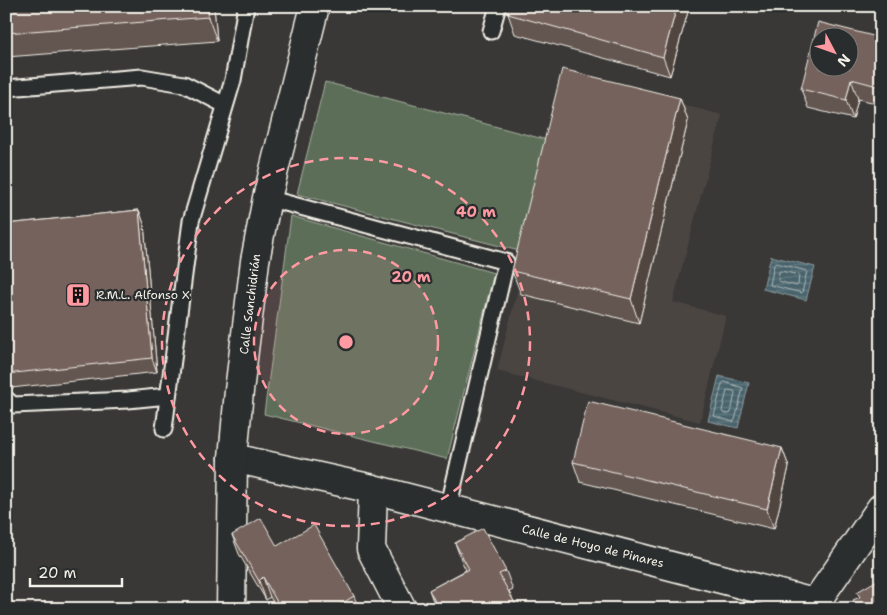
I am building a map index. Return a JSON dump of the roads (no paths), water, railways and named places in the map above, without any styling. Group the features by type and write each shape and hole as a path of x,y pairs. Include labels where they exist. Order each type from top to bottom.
{"street":[{"name":"Calle Sanchidrián","path":"231,609 233,458 239,391 255,262 267,198 315,6"},
{"name":"Calle de Hoyo de Pinares","path":"233,458 373,489 812,606"},
{"path":"373,489 371,549 402,609"},
{"path":"812,606 870,542 881,508"}],"lane":[{"path":"164,429 190,221 233,80 246,6"},
{"path":"491,31 498,6"},
{"path":"6,88 142,77 184,84 225,105"},
{"path":"267,198 506,262 461,446 448,509"},
{"path":"6,399 13,405 128,400 168,396"}],"water":[{"path":"771,256 815,267 806,300 763,289"},
{"path":"719,376 749,383 738,428 708,421"}],"place":[{"name":"R.M.L. Alfonso X","path":"78,295"}]}
